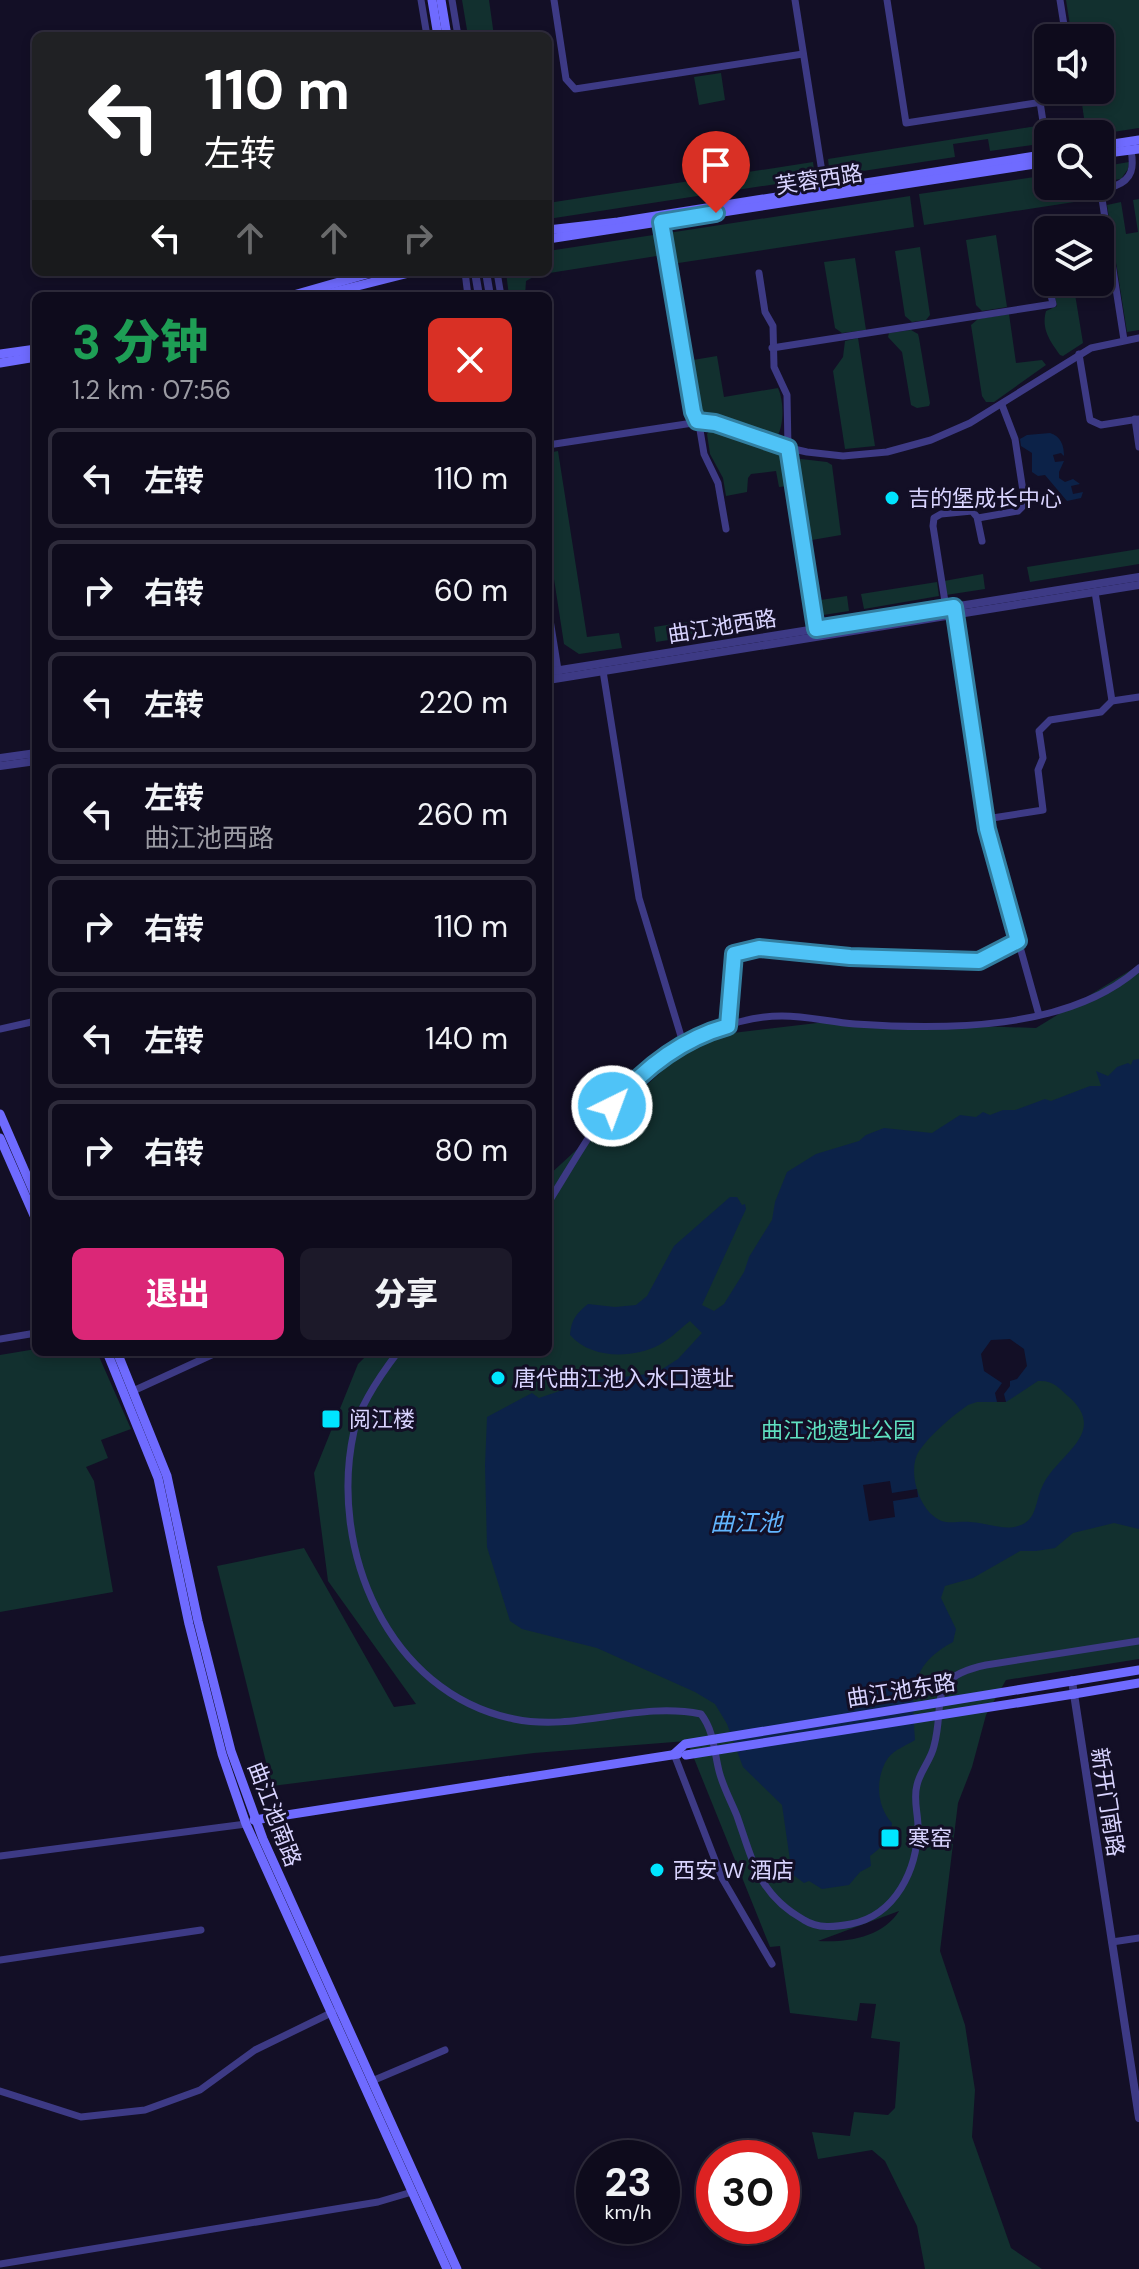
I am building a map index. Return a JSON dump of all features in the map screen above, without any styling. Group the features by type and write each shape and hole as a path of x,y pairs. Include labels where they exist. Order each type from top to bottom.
{"main road":[{"path":"432,0 437,32"},
{"path":"441,0 446,32"},
{"path":"1114,144 1139,140"},
{"path":"1114,152 1135,149"},
{"name":"芙蓉西路","path":"552,238 1034,156"},
{"name":"芙蓉西路","path":"552,230 1034,164"},
{"path":"304,292 360,276"},
{"path":"334,292 397,276"},
{"path":"0,354 32,350"},
{"path":"0,363 32,358"},
{"path":"0,1114 32,1188"},
{"path":"0,1138 32,1211"},
{"name":"曲江池南路","path":"109,1356 158,1478 189,1624 222,1754 246,1824 335,2011 372,2081 457,2269"},
{"name":"曲江池南路","path":"119,1356 167,1476 198,1621 231,1751 335,2011 447,2269"},
{"name":"曲江池东路","path":"674,1754 685,1744 1139,1670"},
{"name":"曲江池东路","path":"246,1824 257,1819 1139,1683"}],"street":[{"path":"421,0 426,32"},
{"path":"452,0 457,32"},
{"path":"554,0 566,79 575,89 803,54"},
{"path":"795,0 825,193"},
{"path":"887,0 906,123 1034,103"},
{"path":"1060,0 1064,24"},
{"path":"1114,186 1129,178 1135,149"},
{"path":"1102,200 1124,340"},
{"path":"661,222 691,407 704,454 718,483 726,529"},
{"path":"759,273 765,312 773,326 775,338 772,348 774,367 787,395 788,448 816,629"},
{"path":"772,348 1053,304 1051,296"},
{"path":"552,444 697,421 715,423 788,448 839,456 887,452 957,429 1002,405 1079,354 1098,345 1139,338"},
{"path":"1079,354 1090,420 1101,425 1137,419 1139,447"},
{"path":"978,518 1016,512 1025,504 1015,439 1002,405"},
{"path":"982,541 974,512 941,514 933,522 986,819 1039,1015"},
{"name":"曲江池西路","path":"552,676 603,671 1139,577"},
{"name":"曲江池西路","path":"552,676 816,629 1139,585"},
{"path":"1095,592 1112,701"},
{"path":"603,671 639,898 684,1046"},
{"path":"986,819 1043,810 1038,770 1043,758 1039,731 1050,720 1101,712 1112,701 1139,697"},
{"path":"0,758 32,754"},
{"path":"0,766 32,762"},
{"path":"728,1026 734,954 759,948 850,957 979,961 1018,941"},
{"path":"552,1196 591,1132 633,1081 658,1060 728,1026 781,1016 914,1026 973,1024 1039,1015 1079,1004 1102,993 1139,968"},
{"path":"0,1029 32,1022"},
{"path":"0,1339 32,1334"},
{"path":"133,1391 209,1356"},
{"path":"396,1356 354,1429 347,1480 349,1522 355,1556 382,1622 404,1654 462,1700 512,1719 565,1724 652,1710 701,1714 710,1726 719,1775 767,1892 785,1910 809,1923 829,1927 866,1920 887,1907 902,1886 914,1856 918,1827 917,1784 934,1747 939,1698 949,1679 986,1665 1139,1641"},
{"name":"新开门南路","path":"1072,1681 1139,2118"},
{"path":"674,1754 722,1878 772,1964"},
{"path":"0,1856 246,1824"},
{"path":"0,1960 201,1930"},
{"path":"1112,1942 1139,1938"},
{"path":"0,2091 81,2117 145,2110 200,2090 255,2050 335,2011"},
{"path":"372,2081 445,2050"},
{"path":"0,2264 378,2202 412,2192"}],"green space":[{"path":"462,0 489,0 493,32 467,32"},
{"path":"1066,0 1139,0 1139,128 1114,132 1114,120 1072,120 1084,118 1082,104 1114,104 1114,24 1070,24"},
{"path":"721,73 725,100 699,105 694,77"},
{"path":"1034,126 1034,145 990,151 988,139 953,144 955,157 830,176 828,159"},
{"path":"813,162 815,178 552,218 552,202"},
{"path":"1129,162 1121,179 1114,180 1114,165"},
{"path":"1034,177 1034,200 1087,200 924,225 919,194"},
{"path":"910,196 914,227 672,264 668,233"},
{"path":"1139,199 1139,330 1127,332 1114,249 1114,216 1109,216 1107,205 1121,202 1126,234 1138,232 1133,200"},
{"path":"660,234 663,255 552,273 552,250"},
{"path":"996,235 1007,307 982,311 976,305 966,240"},
{"path":"920,247 930,315 926,320 912,322 905,316 895,251"},
{"path":"855,258 866,330 842,333 835,328 824,262"},
{"path":"506,276 535,276 526,281 525,292 508,292"},
{"path":"1055,296 1075,296 1083,343 1063,356 1050,340 1045,324 1046,311 1057,306"},
{"path":"1009,314 1016,363 1042,360 1046,365 994,402 986,402 982,396 971,325 978,319"},
{"path":"911,330 918,334 930,403 929,406 917,408 911,405 902,352 888,337 889,333"},
{"path":"858,338 875,446 845,449 833,371 843,357 845,341"},
{"path":"717,356 724,397 778,388 782,412 778,435 772,436 722,417 701,414 693,360"},
{"path":"711,429 780,454 784,460 788,486 779,487 776,471 751,474 747,492 726,496 723,478 710,454 707,434"},
{"path":"558,451 587,637 619,633 622,648 579,654 564,644 552,566 552,452"},
{"path":"801,459 832,465 841,535 806,541 794,466"},
{"path":"1139,549 1139,564 1030,582 1027,567"},
{"path":"983,574 985,589 946,595 944,581"},
{"path":"937,582 939,596 864,609 861,594"},
{"path":"847,596 849,611 817,616 814,601"},
{"path":"768,609 770,624 726,631 724,616"},
{"path":"693,621 695,636 656,642 654,627"},
{"name":"曲江池遗址公园","path":"1139,965 1139,1659 1006,1680 986,1715 972,1767 958,1803 940,1951 965,2025 975,2090 972,2137 1011,2248 1042,2269 925,2269 917,2226 885,2161 872,2150 818,2159 812,2132 850,2136 854,2112 888,2115 895,2108 900,2042 871,2038 876,2004 860,2003 857,2021 790,2013 780,1946 770,1947 687,1741 534,1753 272,1786 217,1566 304,1548 394,1707 416,1704 328,1581 314,1473 358,1364 366,1356 552,1356 552,1172 699,1037 834,1021 1036,1028","holes":["899,1911 884,1927 852,1939 818,1941"]},
{"path":"32,1350 32,1356 99,1356 131,1429 101,1440 108,1458 86,1467 94,1481 113,1592 0,1612 0,1355"}],"water":[{"path":"1050,433 1059,439 1063,449 1064,456 1061,453 1053,455 1055,462 1064,461 1059,478 1065,482 1073,479 1080,484 1071,486 1073,494 1083,492 1081,498 1067,501 1045,475 1038,476 1032,472 1032,453 1021,446 1020,439 1027,435"},
{"name":"曲江池","path":"1139,1059 1139,1529 1114,1523 1073,1533 1055,1548 1020,1551 973,1578 945,1586 941,1598 956,1629 953,1642 938,1651 920,1671 914,1695 915,1740 891,1755 879,1782 880,1800 892,1823 888,1838 870,1856 871,1866 860,1872 849,1885 822,1889 809,1881 804,1883 792,1874 782,1805 743,1767 727,1724 715,1704 597,1648 522,1629 510,1621 487,1547 487,1417 532,1393 539,1398 589,1381 656,1373 678,1359 702,1333 690,1321 648,1350 612,1354 589,1349 579,1343 570,1335 573,1321 588,1304 615,1307 636,1305 647,1296 674,1246 730,1197 737,1197 746,1209 702,1305 714,1311 724,1304 772,1220 775,1202 787,1172 816,1154 859,1141 884,1128 932,1133 960,1115 976,1117 983,1112 990,1115 1045,1099 1051,1101 1090,1086 1101,1086 1096,1071 1108,1076 1117,1067 1128,1063 1131,1065 1133,1060","holes":["1038,1381 1055,1385 1069,1397 1080,1410 1084,1422 1076,1444 1042,1487 1029,1520 1018,1526 1006,1527 976,1522 946,1522 929,1512 915,1481 915,1460 919,1451 942,1426 968,1405 1006,1402"]}],"pier":[{"path":"1010,1339 1024,1349 1027,1366 1017,1379 1010,1381 1004,1394 1006,1402 997,1402 995,1393 1002,1383 984,1371 981,1354 991,1340"},
{"path":"890,1481 892,1493 917,1489 918,1497 893,1501 895,1517 869,1521 863,1485"}],"place":[{"name":"吉的堡成长中心","path":"892,498"},
{"name":"唐代曲江池入水口遗址","path":"498,1378"},
{"name":"阅江楼","path":"331,1419"},
{"name":"寒窑","path":"890,1838"},
{"name":"西安 W 酒店","path":"657,1870"}],"route":[{"path":"612,1106 633,1081 658,1060 699,1037 728,1026 734,954 759,948 850,957 979,961 1018,941 987,829 954,607 816,629 788,448 715,423 697,421 693,412 661,222 716,213"}]}
